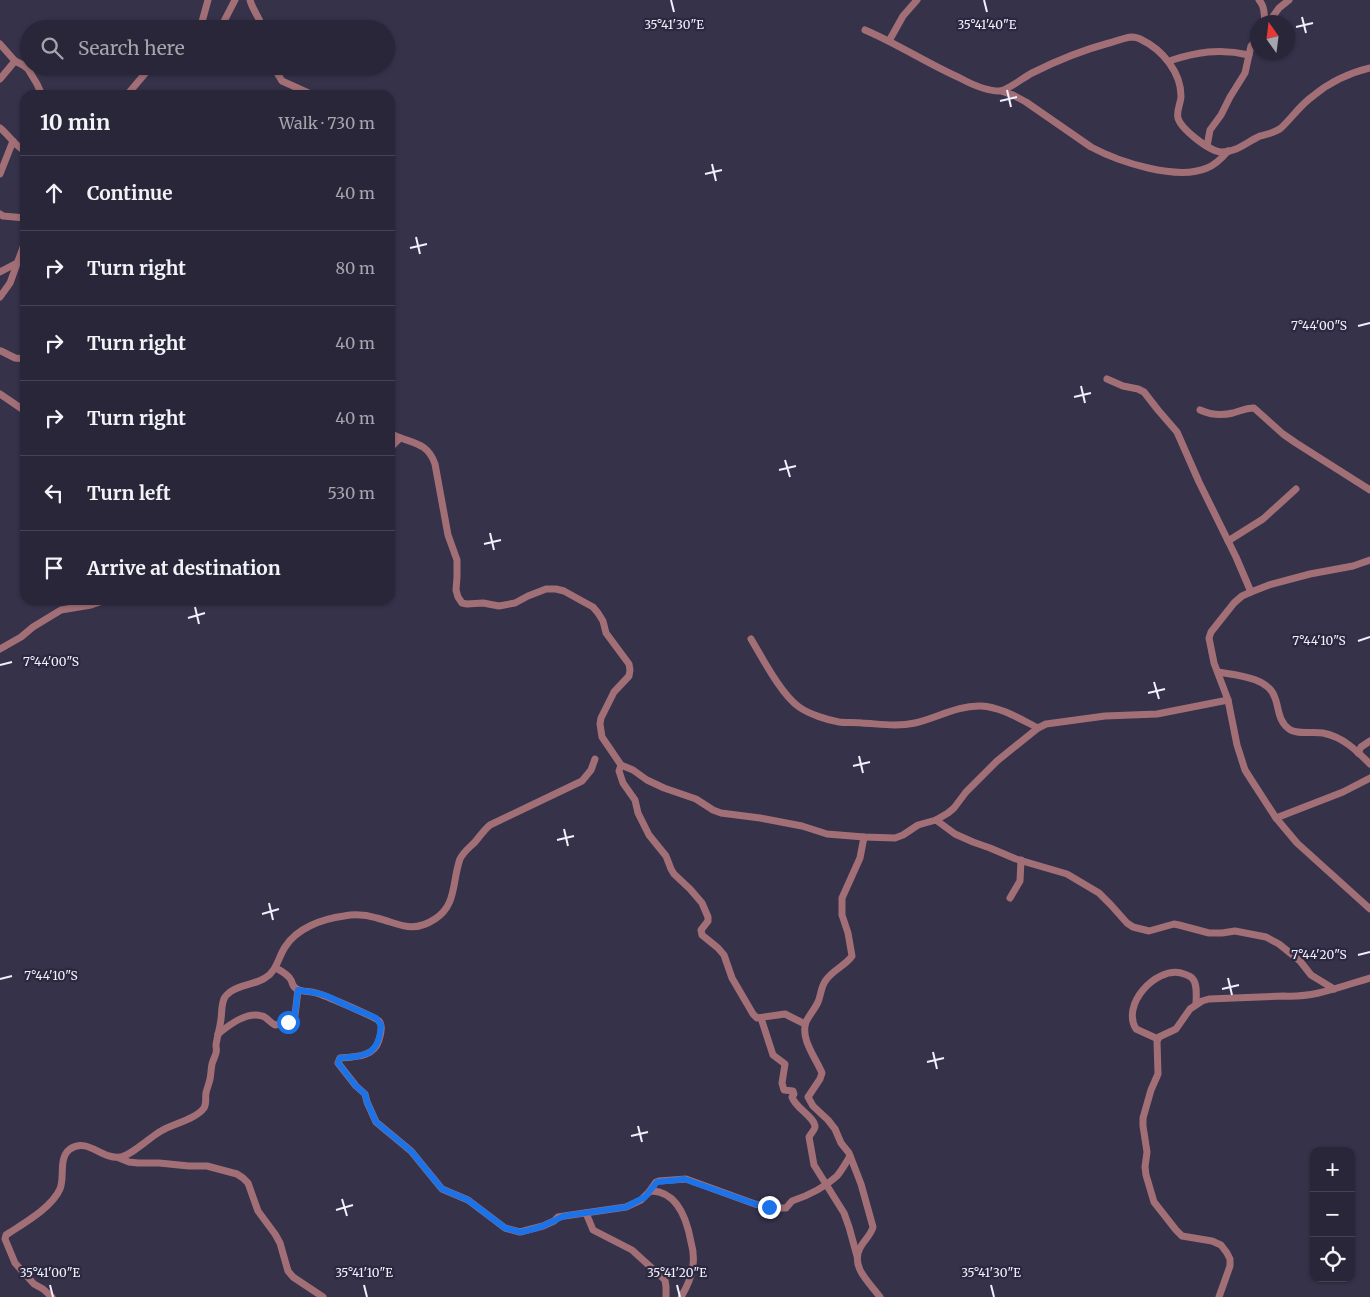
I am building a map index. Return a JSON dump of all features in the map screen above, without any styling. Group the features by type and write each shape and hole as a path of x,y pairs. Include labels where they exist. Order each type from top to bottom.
{"street":[{"path":"202,20 208,0"},
{"path":"224,20 234,0"},
{"path":"250,0 260,20"},
{"path":"889,41 903,16 917,0"},
{"path":"1258,0 1263,6 1264,15"},
{"path":"1274,15 1289,0"},
{"path":"865,30 971,84 1013,95 1091,147 1138,165 1169,171 1196,171 1212,166 1228,151"},
{"path":"1001,91 1054,63 1100,46 1132,37 1152,46 1169,62 1180,86 1181,99 1177,115 1178,120 1186,130 1207,146 1219,152 1240,148 1259,137 1277,131 1302,105 1323,88 1345,76 1370,68"},
{"path":"0,44 15,61 20,64"},
{"path":"1207,146 1211,129 1245,73 1250,50"},
{"path":"1169,62 1196,53 1224,52 1249,55"},
{"path":"0,79 15,61"},
{"path":"32,75 40,90"},
{"path":"131,90 145,75"},
{"path":"278,75 282,81 302,90"},
{"path":"0,128 20,148"},
{"path":"0,174 13,141"},
{"path":"0,214 20,218"},
{"path":"0,297 10,283 20,255"},
{"path":"0,272 17,263"},
{"path":"0,346 0,352 20,358"},
{"path":"1107,379 1144,392 1178,432 1199,482 1251,592"},
{"path":"0,394 20,408"},
{"path":"1200,410 1211,415 1222,415 1254,408 1283,434 1370,490"},
{"path":"395,436 420,444 428,450 434,461 448,534 458,567 456,590 462,603 483,603 499,606 515,603 546,589 556,589 564,591 593,607 603,622 606,633 629,664 630,670 629,676 610,697 608,707 601,718 602,737 621,765 633,770 647,780 696,800 721,813 802,826 827,834 895,838 918,825 936,820 948,813 992,765 1038,728 1046,724 1105,716 1168,712 1228,700"},
{"path":"395,443 400,438"},
{"path":"1228,541 1263,519 1296,489"},
{"path":"1370,560 1353,566 1310,574 1269,585 1242,596 1211,632 1210,638 1214,663 1228,700 1236,740 1246,770 1287,833 1306,853 1370,909"},
{"path":"0,649 61,610 91,605"},
{"path":"751,639 774,677 793,701 804,710 824,718 840,722 901,725 914,723 963,708 979,706 1002,711 1038,728"},
{"path":"1218,672 1254,679 1268,687 1275,696 1281,719 1289,730 1320,733 1337,737 1348,744 1370,764"},
{"path":"1358,753 1361,747 1370,741"},
{"path":"119,1158 133,1151 170,1125 189,1118 203,1109 206,1104 205,1095 216,1052 225,997 242,985 252,984 266,978 276,968 286,946 296,935 314,924 354,915 376,917 408,927 423,925 437,918 445,911 452,899 456,874 464,851 476,841 484,829 582,781 591,770 595,759"},
{"path":"621,765 619,771 623,783 635,800 638,813 649,835 666,856 674,874 702,903 708,917 708,921 701,930 702,935 724,955 732,978 749,1008 757,1018 784,1014 805,1024"},
{"path":"1276,818 1343,792 1370,778"},
{"path":"936,820 955,834 1021,860 1067,874 1099,893 1133,927 1149,931 1174,924 1209,933 1241,931 1270,939 1302,964 1311,975 1334,989"},
{"path":"857,1256 873,1227 861,1184 850,1156 828,1120 813,1106 808,1097 822,1074 806,1038 805,1024 818,1003 825,981 852,956 842,915 842,898 860,858 864,837"},
{"path":"1010,898 1020,881 1021,860"},
{"path":"276,968 291,978 294,987 298,990 327,996 376,1018 380,1022 379,1038 374,1050 363,1055 340,1058 338,1063 356,1086 365,1094 376,1122 411,1151 442,1189 468,1200 505,1228 520,1232 543,1226 558,1217 626,1207 645,1197 656,1182 684,1179 755,1204 773,1208 788,1207 792,1201 801,1198 837,1176 850,1156"},
{"path":"1158,1039 1136,1029 1132,1018 1136,1001 1151,982 1166,973 1176,972 1187,975 1192,978 1194,983 1196,1004"},
{"path":"1158,1039 1176,1029 1190,1009 1196,1004 1208,999 1313,995 1370,978"},
{"path":"218,1034 232,1023 252,1015 261,1016 275,1025 283,1024 295,1014 298,990"},
{"path":"761,1018 773,1055 785,1064 782,1083 784,1090 793,1090 794,1094 792,1097 794,1103 810,1119 815,1127 809,1137 812,1160 844,1213 865,1280 880,1297"},
{"path":"1158,1039 1158,1074 1143,1118 1147,1152 1146,1175 1154,1202 1182,1236 1212,1241 1221,1245 1227,1252 1230,1266 1219,1297"},
{"path":"52,1297 34,1284 15,1263 5,1239 6,1235 50,1203 60,1190 64,1158 69,1150 80,1146 86,1146 129,1162 207,1166 237,1174 248,1183 258,1211 280,1243 288,1271 293,1277 323,1297"},
{"path":"649,1192 655,1190 668,1195 677,1203 686,1221 694,1263 686,1290 681,1297"},
{"path":"586,1213 593,1230 632,1250 665,1280 666,1297"}],"route":[{"path":"288,1022 295,1014 298,990 327,996 376,1018 381,1025 377,1046 374,1050 368,1054 356,1057 340,1058 338,1063 356,1086 365,1094 376,1122 411,1151 442,1189 468,1200 505,1228 520,1232 526,1231 543,1226 558,1217 626,1207 645,1197 659,1181 684,1179 755,1204 769,1207"}]}
